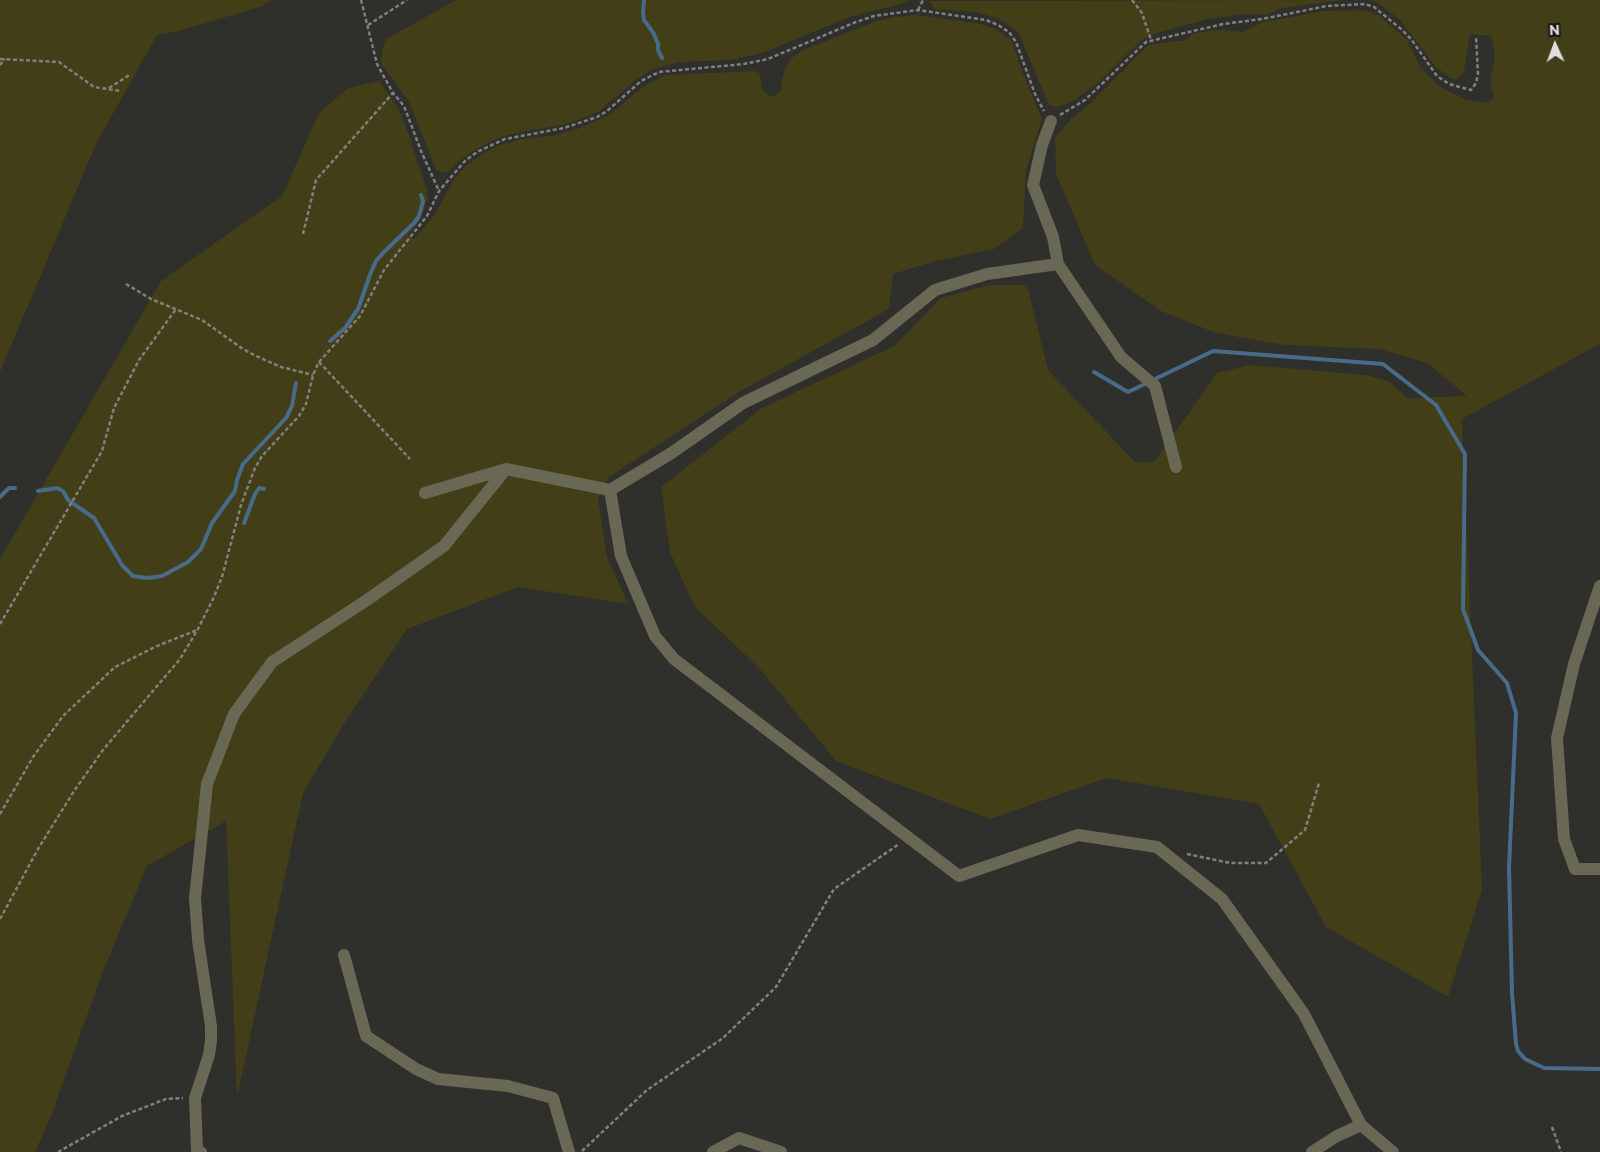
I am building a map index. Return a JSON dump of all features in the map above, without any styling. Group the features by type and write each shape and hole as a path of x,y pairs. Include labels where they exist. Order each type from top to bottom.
{"lane":[{"path":"1052,121 1042,145 1034,186 1053,237 1058,264 1121,357 1155,386 1176,467"},
{"path":"425,493 506,469 610,490 670,454 743,403 873,340 935,290 986,274 1058,264"},
{"path":"197,1151 195,1098 212,1040 198,940 195,898 207,784 234,714 272,662 367,600 444,546 506,469"},
{"path":"610,490 621,556 655,636 674,659 959,876 1078,835 1156,847 1222,899 1304,1014 1361,1125 1393,1152"},
{"path":"1600,586 1574,664 1557,738 1564,839 1575,869 1600,869"},
{"path":"344,955 366,1036 416,1069 438,1078 508,1086 553,1098 568,1152"},
{"path":"1312,1152 1337,1136 1361,1125"},
{"path":"713,1152 739,1138 781,1152"}],"path":[{"path":"360,0 377,64 393,93 404,106 420,151 439,191"},
{"path":"368,25 407,0"},
{"path":"918,10 923,0"},
{"path":"1132,0 1142,13 1151,40"},
{"path":"0,918 38,849 74,791 103,750 180,659 198,629 222,577 241,505 255,468 262,456 299,416 306,404 313,376 319,362 360,316 384,270 427,216 439,191 465,161 490,145 522,135 564,128 597,117 607,111 641,81 659,72 744,64 768,59 874,16 918,10 986,20 1009,32 1016,42 1035,94 1052,121 1085,100 1142,45 1151,40 1223,24 1262,20 1327,6 1365,4 1374,8 1411,39 1437,76 1449,84 1471,90 1476,83 1478,74 1476,36"},
{"path":"0,59 59,62 94,87 121,91"},
{"path":"0,65 5,59"},
{"path":"108,89 132,74"},
{"path":"303,234 316,180 393,93"},
{"path":"126,284 151,299 202,320 256,356 281,367 313,376"},
{"path":"0,624 102,451 114,408 139,360 176,309"},
{"path":"319,362 410,459"},
{"path":"0,814 34,757 63,716 115,667 198,629"},
{"path":"1184,853 1230,863 1266,863 1305,830 1319,783"},
{"path":"581,1152 647,1090 723,1038 776,987 834,889 908,838"},
{"path":"0,909 4,912"},
{"path":"58,1152 122,1116 166,1099 195,1098"},
{"path":"1552,1127 1562,1152"}],"shaded area":[{"path":"0,0 272,0 263,6 179,31 157,35 96,144 0,372"},
{"path":"456,0 910,0 905,3 852,16 765,52 731,60 682,62 655,68 637,79 598,112 568,124 516,133 496,139 476,149 448,172 442,173 436,169 409,102 381,63 382,50 386,39"},
{"path":"1343,0 1281,8 1266,15 1246,14 1208,19 1153,34 1142,40 1098,83 1070,103 1056,107 1049,105 1018,32 999,19 976,12 934,9 930,1"},
{"path":"1370,0 1600,0 1600,344 1462,419 1482,890 1448,997 1326,927 1259,804 1107,778 990,819 836,761 759,668 694,606 670,552 661,487 762,408 894,346 941,298 990,285 1027,285 1048,370 1135,462 1154,462 1217,373 1250,365 1366,375 1389,381 1407,398 1467,396 1427,363 1379,349 1285,345 1216,333 1161,311 1095,265 1056,174 1055,138 1071,119 1093,101 1148,45 1187,40 1192,34 1208,31 1243,32 1263,22 1324,11 1365,10 1380,16 1407,40 1421,68 1439,86 1464,99 1484,103 1494,98 1490,82 1495,55 1491,36 1470,34 1464,71 1458,79 1451,79 1435,66 1401,21 1377,2"},
{"path":"916,15 977,23 996,29 1012,41 1023,74 1041,116 1041,122 1026,171 1023,228 994,249 936,261 893,274 889,309 739,392 609,477 598,498 607,557 628,604 518,587 407,629 345,722 303,793 237,1097 226,821 147,866 100,979 51,1116 35,1152 0,1152 0,559 161,281 282,196 319,113 348,88 379,81 398,108 405,124 427,189 428,198 421,219 408,235 414,239 433,217 453,181 466,166 497,146 517,140 556,135 580,128 611,114 641,88 665,75 755,71 760,74 762,89 767,95 772,97 783,89 781,83 789,60 803,50 874,22 894,17"}],"waterway":[{"path":"644,0 644,20 654,34 662,58"},
{"path":"330,341 345,328 358,309 376,261 419,216 423,201 421,195"},
{"path":"1153,380 1213,351 1383,364 1436,405 1465,454 1463,609 1478,650 1507,683 1516,713 1509,868 1512,993 1516,1044 1518,1051 1525,1059 1544,1068 1600,1069"},
{"path":"1094,372 1128,392 1147,383"},
{"path":"38,491 57,488 63,491 68,500 94,518 122,565 133,576 147,578 162,576 188,562 201,549 212,523 235,491 243,464 286,418 292,406 296,383"},
{"path":"0,497 9,488 15,488"},
{"path":"244,523 255,494 259,488 264,489"}]}
